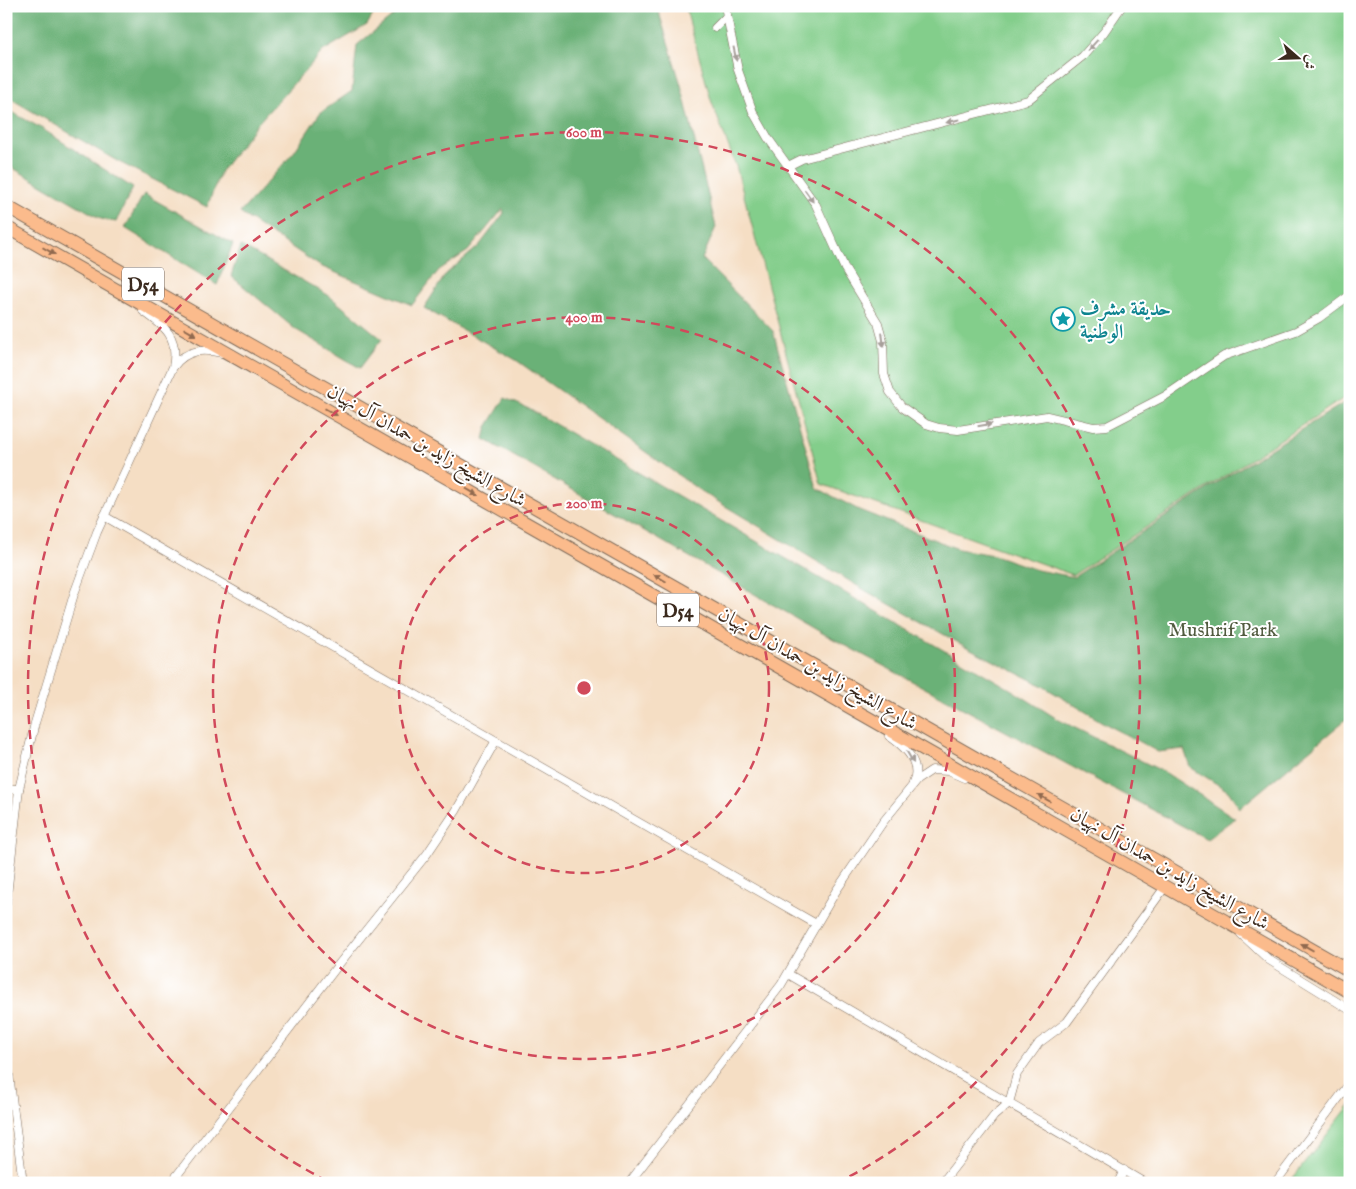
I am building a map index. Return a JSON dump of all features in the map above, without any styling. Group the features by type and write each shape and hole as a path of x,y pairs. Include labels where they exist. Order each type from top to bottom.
{"highway":[{"name":"شارع الشيخ زايد بن حمدان آل نهيان","path":"6,206 1350,971"},
{"name":"شارع الشيخ زايد بن حمدان آل نهيان","path":"6,227 1350,992"}],"street":[{"path":"725,6 747,99 760,126 816,206 845,269 878,323 884,341 884,374 890,392 914,418 939,428 958,430 1046,416 1093,427 1111,425 1165,396 1224,356 1241,348 1296,331 1320,318 1350,295"},
{"path":"788,166 804,158 1028,100 1083,56 1104,32 1122,6"},
{"path":"716,28 727,16"},
{"path":"117,290 165,326 173,341 173,367"},
{"path":"6,904 19,789 35,723 74,594 104,516 173,367 187,354 196,351 231,355"},
{"path":"104,516 495,742 816,924"},
{"path":"860,714 899,743 908,753 915,773 910,787"},
{"path":"171,1183 339,964 427,854 456,811 495,742"},
{"path":"629,1183 788,974 816,924 859,857 910,787 924,775 940,770 984,784"},
{"path":"6,789 19,789"},
{"path":"942,1183 994,1116 1009,1103 1013,1083 1022,1065 1044,1037 1066,1022 1165,888"},
{"path":"1237,928 1252,946 1269,960 1350,1010"},
{"path":"788,974 1145,1183"},
{"path":"6,1052 23,1183"},
{"path":"1275,1183 1350,1083"},
{"path":"1118,1183 1124,1170"}],"green space":[{"path":"6,6 378,6 367,25 323,51 257,124 221,171 207,207 117,161 6,96"},
{"name":"Mushrif Park","path":"400,6 657,6 681,85 716,227 702,259 773,331 817,488 859,510 958,549 994,555 1037,570 1074,577 1224,478 1350,399 1350,716 1240,808 1228,791 1190,767 1184,749 1158,752 1104,723 1041,685 959,643 866,591 702,492 516,360 424,308 446,274 479,246 504,213 503,209 468,251 439,270 412,305 320,266 240,213 294,152 320,113 352,91 357,45 393,16"},
{"name":"حديقة مشرف الوطنية","path":"685,6 1350,6 1350,394 1073,575 821,484 736,166 711,100"},
{"path":"6,109 41,128 133,188 116,222 101,219 6,164"},
{"path":"144,194 233,244 217,285 125,228"},
{"path":"241,246 328,295 382,339 360,368 295,329 231,276"},
{"path":"505,398 529,409 1012,690 1059,720 1166,773 1235,818 1207,839 824,634 484,439 487,427"},
{"path":"1350,1105 1350,1183 1289,1183"}],"place":[{"name":"حديقة مشرف الوطنية","path":"1063,319"}]}
